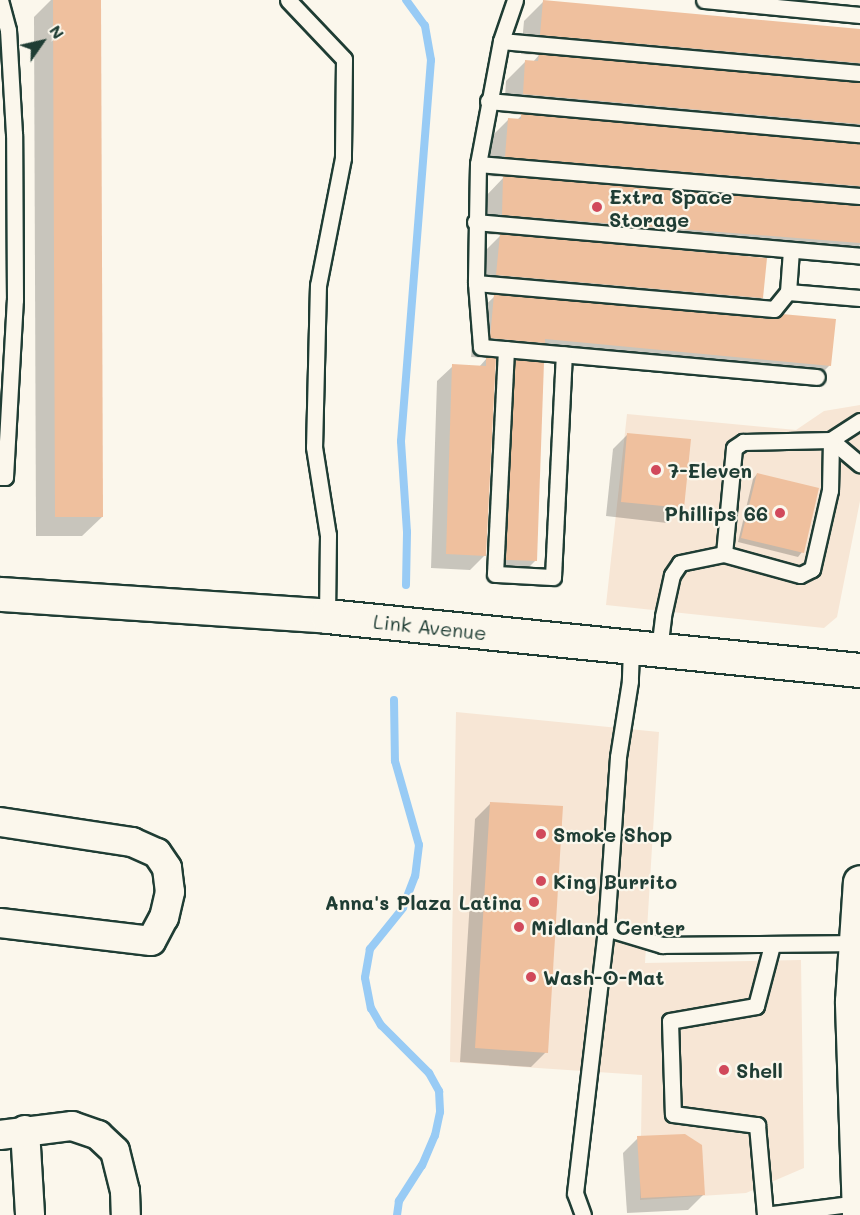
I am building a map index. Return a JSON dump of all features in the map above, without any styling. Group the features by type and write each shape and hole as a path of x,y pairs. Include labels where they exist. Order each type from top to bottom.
{"street":[{"name":"Link Avenue","path":"0,594 327,616 860,670"},
{"path":"0,822 132,842 157,853 167,868 170,892 165,917 151,941 0,923"},
{"path":"858,1209 852,1001 860,882"},
{"path":"30,1215 13,1132 72,1126 98,1135 115,1151 125,1191 126,1215"}],"lane":[{"path":"0,0 8,30 14,134 15,300 5,477 0,477"},
{"path":"288,0 344,59 343,158 318,285 314,447 328,535 327,616"},
{"path":"515,0 501,41 478,164 475,222 476,283 481,347 817,377"},
{"path":"704,0 860,15"},
{"path":"501,41 860,73"},
{"path":"488,101 860,134"},
{"path":"478,164 860,196"},
{"path":"475,222 860,256"},
{"path":"476,283 774,309 788,292 791,250"},
{"path":"788,292 860,298"},
{"path":"506,350 495,574 553,577 564,354"},
{"path":"724,554 734,448 743,442 831,440 860,421"},
{"path":"831,440 860,464"},
{"path":"584,1215 575,1193 606,928 618,757 630,681 665,605 672,574 680,563 724,554 800,575 812,568 830,490 831,440"},
{"path":"606,928 662,945 856,943"},
{"path":"772,945 756,1006 670,1021 673,1114 757,1125 763,1215 858,1209"}],"shaded area":[{"path":"860,405 860,501 837,617 824,628 606,605 627,414 796,430 824,411"},
{"path":"456,712 659,732 645,963 801,960 804,1168 746,1193 640,1200 642,1075 450,1062"}],"building":[{"path":"53,0 101,0 103,517 55,517"},
{"path":"543,0 860,29 860,63 540,35"},
{"path":"539,54 860,83 860,124 523,94 525,60 538,61"},
{"path":"521,114 860,144 860,186 505,157 508,118 521,119"},
{"path":"503,176 860,206 860,243 502,215"},
{"path":"500,234 767,258 763,298 496,275"},
{"path":"494,294 773,319 782,314 836,319 831,366 545,339 545,343 490,338"},
{"path":"486,357 496,358 486,556 446,554 452,364 486,366"},
{"path":"515,360 544,362 537,561 506,560"},
{"name":"7-Eleven","path":"627,433 691,439 684,508 621,502"},
{"name":"Phillips 66","path":"757,473 819,488 804,553 741,538"},
{"name":"Midland Center","path":"490,802 563,806 548,1053 475,1048"},
{"path":"685,1134 702,1145 705,1195 641,1198 637,1136"}],"waterway":[{"path":"406,0 425,26 431,60 401,441 407,532 406,585"},
{"path":"394,700 395,761 419,845 415,876 403,908 370,949 365,978 371,1008 381,1025 429,1073 439,1091 440,1112 435,1135 422,1165 399,1201 397,1215"}],"place":[{"name":"Extra Space Storage","path":"597,207"},
{"name":"7-Eleven","path":"656,470"},
{"name":"Phillips 66","path":"780,513"},
{"name":"Smoke Shop","path":"541,834"},
{"name":"King Burrito","path":"541,881"},
{"name":"Anna's Plaza Latina","path":"534,902"},
{"name":"Midland Center","path":"519,927"},
{"name":"Wash-O-Mat","path":"531,977"},
{"name":"Shell","path":"724,1070"}]}
